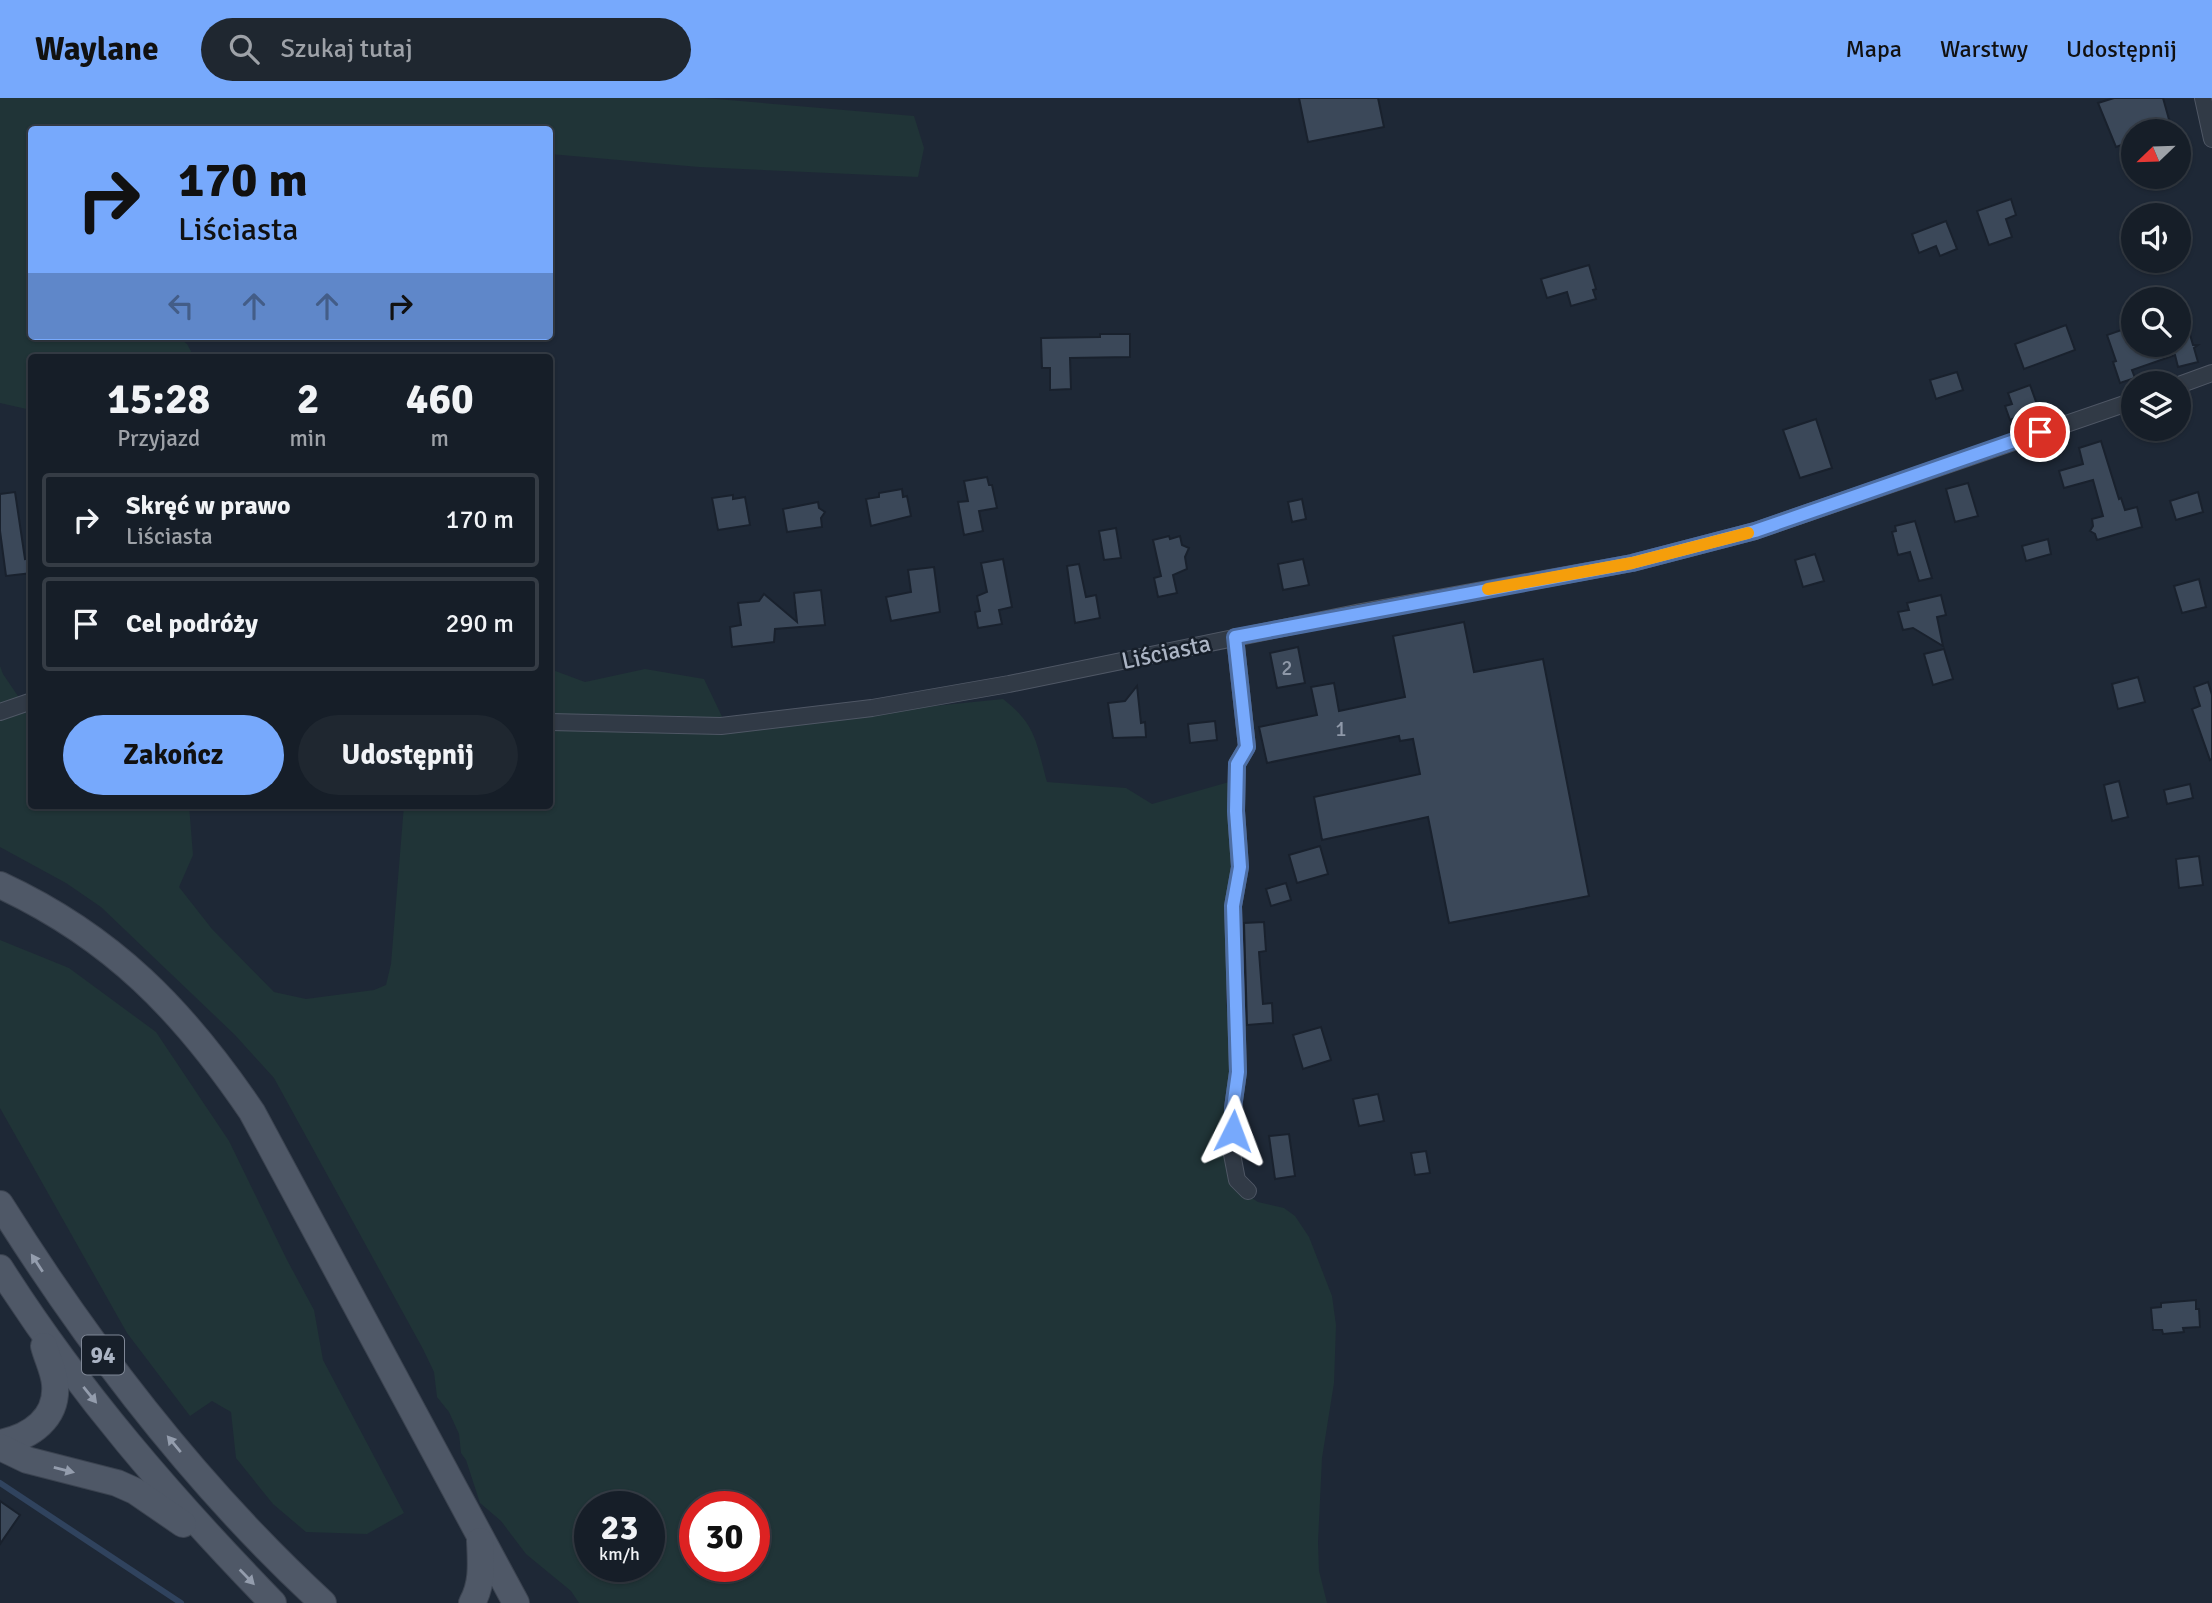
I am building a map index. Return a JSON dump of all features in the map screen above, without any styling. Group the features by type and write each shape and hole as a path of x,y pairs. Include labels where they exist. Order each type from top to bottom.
{"main road":[{"path":"0,884 61,916 97,940 131,968 163,998 223,1069 252,1112 516,1603"},
{"name":"94","path":"0,1204 90,1339 218,1497 323,1603"},
{"name":"94","path":"0,1268 75,1378 144,1463 222,1551 273,1603"},
{"path":"0,1445 37,1429 49,1414 54,1402 55,1382 43,1343 20,1301"},
{"path":"0,1445 27,1460 117,1483 135,1491 222,1551"},
{"path":"218,1497 343,1603"},
{"path":"472,1603 478,1591 482,1569 480,1536"}],"street":[{"path":"2203,98 2212,139"},
{"path":"2191,381 2212,373"},
{"name":"Liściasta","path":"553,722 721,726 872,708 1009,684 1235,637 1632,563 1742,534 2121,405"},
{"path":"1235,637 1247,747 1237,764 1236,811 1240,867 1233,906 1238,1072 1233,1108 1233,1154 1237,1180 1248,1191"},
{"path":"0,712 28,702"}],"green space":[{"path":"0,98 705,98 914,116 924,148 918,177 699,167 553,154 553,126 28,126 28,340 182,340 192,354 28,354 28,409 0,403"},
{"path":"0,666 22,702 28,701 28,809 189,809 193,855 179,887 212,929 274,992 306,999 374,990 386,985 391,964 404,809 553,809 553,670 585,682 645,669 704,679 727,727 1003,699 1029,726 1047,782 1126,788 1152,804 1229,782 1233,882 1226,916 1226,1000 1232,1073 1222,1130 1225,1155 1243,1192 1258,1202 1284,1208 1295,1216 1309,1237 1332,1296 1336,1325 1334,1383 1322,1458 1318,1542 1319,1571 1327,1603 579,1603 571,1591 526,1554 501,1521 480,1503 466,1460 461,1453 459,1434 449,1412 437,1397 434,1372 423,1349 274,1078 235,1035 101,907 66,883 0,847"},
{"path":"0,940 69,968 156,1032 229,1141 314,1310 323,1360 404,1513 367,1534 306,1532 273,1504 236,1458 231,1412 212,1401 190,1416 127,1333 0,1108"}],"building":[{"path":"1299,98 1378,98 1384,127 1308,142"},
{"path":"2114,98 2163,98 2169,119 2121,119 2121,145 2116,147 2098,103"},
{"path":"2011,199 2016,215 2006,219 2012,237 1989,245 1977,211"},
{"path":"1946,221 1957,249 1940,256 1936,246 1919,253 1912,234"},
{"path":"1589,265 1596,299 1571,306 1567,292 1547,298 1541,279"},
{"path":"2066,325 2075,350 2024,369 2015,344"},
{"path":"2121,330 2121,357 2169,357 2132,371 2121,371 2120,383 2107,335"},
{"path":"1100,334 1130,334 1130,357 1070,358 1071,389 1050,390 1050,368 1042,368 1041,338 1100,337"},
{"path":"2191,338 2193,345 2198,345 2194,348 2198,362 2178,367 2176,357 2191,357"},
{"path":"1957,372 1963,390 1936,399 1930,380"},
{"path":"2030,385 2039,410 2010,420 2005,406 2012,404 2008,393"},
{"path":"1816,419 1832,468 1800,478 1783,430"},
{"path":"2101,441 2119,499 2121,498 2125,510 2137,507 2142,527 2097,540 2095,534 2090,531 2093,526 2092,519 2103,516 2093,480 2064,488 2059,471 2083,464 2079,448"},
{"path":"987,477 989,485 992,485 997,508 979,511 983,531 964,535 958,502 968,501 964,481"},
{"path":"1968,483 1978,516 1955,522 1946,489"},
{"path":"902,489 903,497 907,496 911,516 871,526 866,499 879,497 879,493"},
{"path":"15,492 25,559 28,559 28,573 6,576 0,531 0,494"},
{"path":"2198,492 2203,512 2176,520 2170,501"},
{"path":"733,495 733,499 745,497 750,525 718,530 712,498"},
{"path":"1302,499 1306,519 1292,522 1288,502"},
{"path":"818,502 819,508 825,512 821,518 822,527 787,532 783,509"},
{"path":"1915,521 1932,578 1919,581 1910,552 1898,555 1892,532 1896,531 1895,526"},
{"path":"1116,528 1121,558 1104,560 1099,531"},
{"path":"1169,536 1170,539 1180,536 1182,545 1189,548 1185,557 1187,569 1173,575 1177,593 1158,597 1154,578 1161,576 1153,540"},
{"path":"2048,539 2051,554 2026,561 2022,546"},
{"path":"1815,554 1824,581 1803,587 1795,560"},
{"path":"1003,559 1012,607 999,610 1002,624 978,628 975,612 980,611 977,596 987,592 981,563"},
{"path":"1303,559 1309,585 1283,590 1278,564"},
{"path":"1079,564 1086,597 1096,595 1100,618 1075,623 1067,566"},
{"path":"934,567 940,612 891,621 886,597 911,592 908,570"},
{"path":"2199,579 2206,607 2182,613 2174,586"},
{"path":"821,590 825,625 775,629 774,642 732,647 730,627 741,625 738,603 759,601 764,594 797,622 794,593"},
{"path":"1941,595 1946,615 1937,617 1943,646 1913,628 1903,630 1898,612 1909,610 1907,603"},
{"path":"1464,622 1474,672 1543,659 1589,896 1449,923 1428,817 1322,840 1314,797 1420,774 1413,739 1400,741 1399,736 1267,763 1259,727 1317,715 1311,687 1334,683 1339,711 1405,697 1393,636"},
{"path":"1298,647 1305,683 1277,688 1270,653"},
{"path":"1944,649 1953,679 1933,685 1924,654"},
{"path":"2138,677 2145,702 2118,709 2112,684"},
{"path":"2208,682 2212,695 2210,760 2192,709 2200,706 2194,687"},
{"path":"1137,686 1141,723 1145,722 1146,737 1113,738 1108,703 1125,701"},
{"path":"1215,721 1217,740 1190,743 1188,724"},
{"path":"2119,781 2128,817 2112,821 2104,785"},
{"path":"2190,784 2193,798 2167,804 2164,790"},
{"path":"1320,846 1328,874 1297,883 1289,855"},
{"path":"2199,856 2203,885 2179,888 2176,859"},
{"path":"1286,883 1291,900 1271,906 1266,889"},
{"path":"1264,922 1266,951 1259,952 1263,1004 1272,1003 1273,1023 1247,1025 1244,923"},
{"path":"1321,1027 1331,1060 1303,1069 1293,1035"},
{"path":"1378,1094 1384,1121 1359,1126 1353,1099"},
{"path":"1289,1134 1295,1176 1275,1179 1269,1136"},
{"path":"1426,1151 1430,1173 1415,1175 1411,1153"},
{"path":"2196,1300 2200,1327 2183,1328 2184,1332 2163,1334 2162,1330 2153,1330 2151,1308 2161,1307 2161,1303"},
{"path":"0,1501 20,1515 0,1544"}],"waterway":[{"path":"0,1483 181,1603"}],"slow traffic":[{"path":"1488,589 1632,563 1748,533"}],"route":[{"path":"1233,1131 1238,1072 1233,906 1240,867 1236,811 1237,764 1247,747 1235,637 1632,563 1755,531 2040,432"}]}
